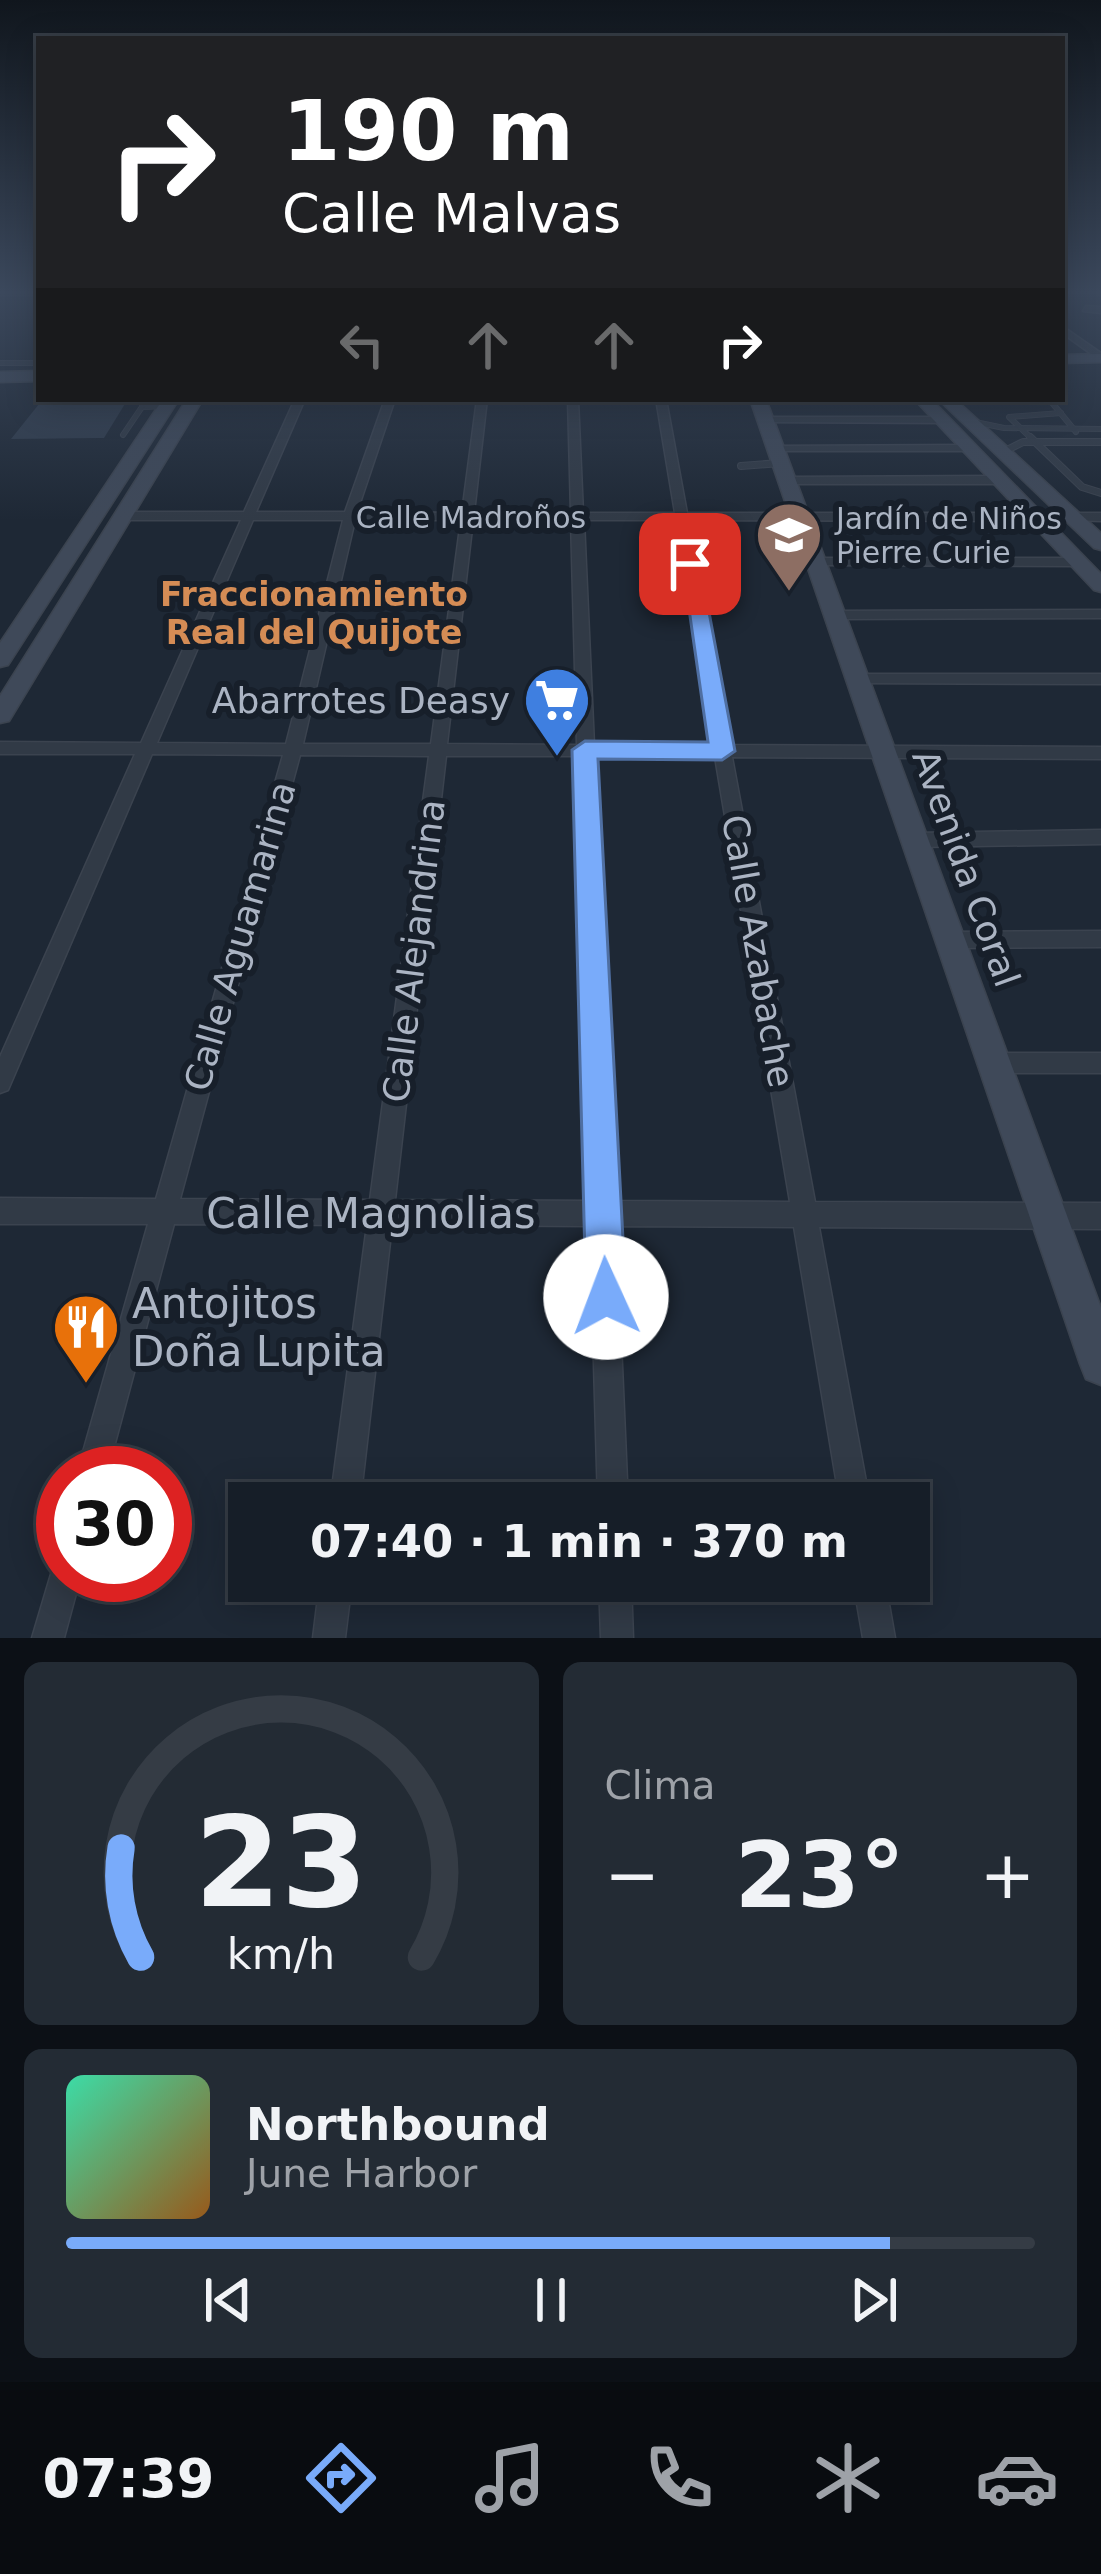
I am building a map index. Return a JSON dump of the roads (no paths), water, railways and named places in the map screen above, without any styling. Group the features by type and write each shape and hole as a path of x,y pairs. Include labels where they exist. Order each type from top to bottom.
{"main road":[{"path":"0,377 36,376"},
{"path":"0,715 193,402"},
{"path":"925,402 1101,586"},
{"path":"949,402 1101,544"},
{"path":"0,660 156,403"},
{"name":"Avenida Coral","path":"761,409 1101,1364"}],"street":[{"path":"0,1082 300,402"},
{"name":"Calle Aguamarina","path":"99,1446 292,749 350,516 389,402"},
{"name":"Calle Alejandrina","path":"348,1482 482,402"},
{"path":"573,402 612,1482"},
{"name":"Calle Azabache","path":"662,402 851,1482"},
{"path":"761,409 942,420"},
{"path":"781,464 969,448"},
{"path":"781,464 999,480"},
{"name":"Calle Madroños","path":"124,516 1035,517"},
{"path":"1073,517 1101,517"},
{"path":"816,562 1078,562"},
{"path":"835,615 1101,614"},
{"path":"859,680 1101,679"},
{"path":"0,748 1101,753"},
{"path":"916,840 1101,837"},
{"path":"950,940 1101,939"},
{"path":"994,1063 1101,1063"},
{"name":"Calle Magnolias","path":"0,1211 1101,1216"},
{"path":"48,1638 58,1602"},
{"path":"329,1638 333,1602"},
{"path":"616,1602 617,1638"},
{"path":"873,1602 879,1638"}],"lane":[{"path":"1052,402 1084,442"},
{"path":"123,435 156,403"},
{"path":"1061,413 1009,415 1082,487 1101,493"},
{"path":"970,421 1021,428 1101,429"},
{"path":"1003,452 1014,444 1101,442"},
{"path":"741,466 781,464"}],"place":[{"name":"Jardín de Niños Pierre Curie","path":"789,594"},
{"name":"Abarrotes Deasy","path":"557,759"},
{"name":"Antojitos Doña Lupita","path":"86,1386"}],"district":[{"name":"Fraccionamiento Real del Quijote","path":"314,613"}]}
